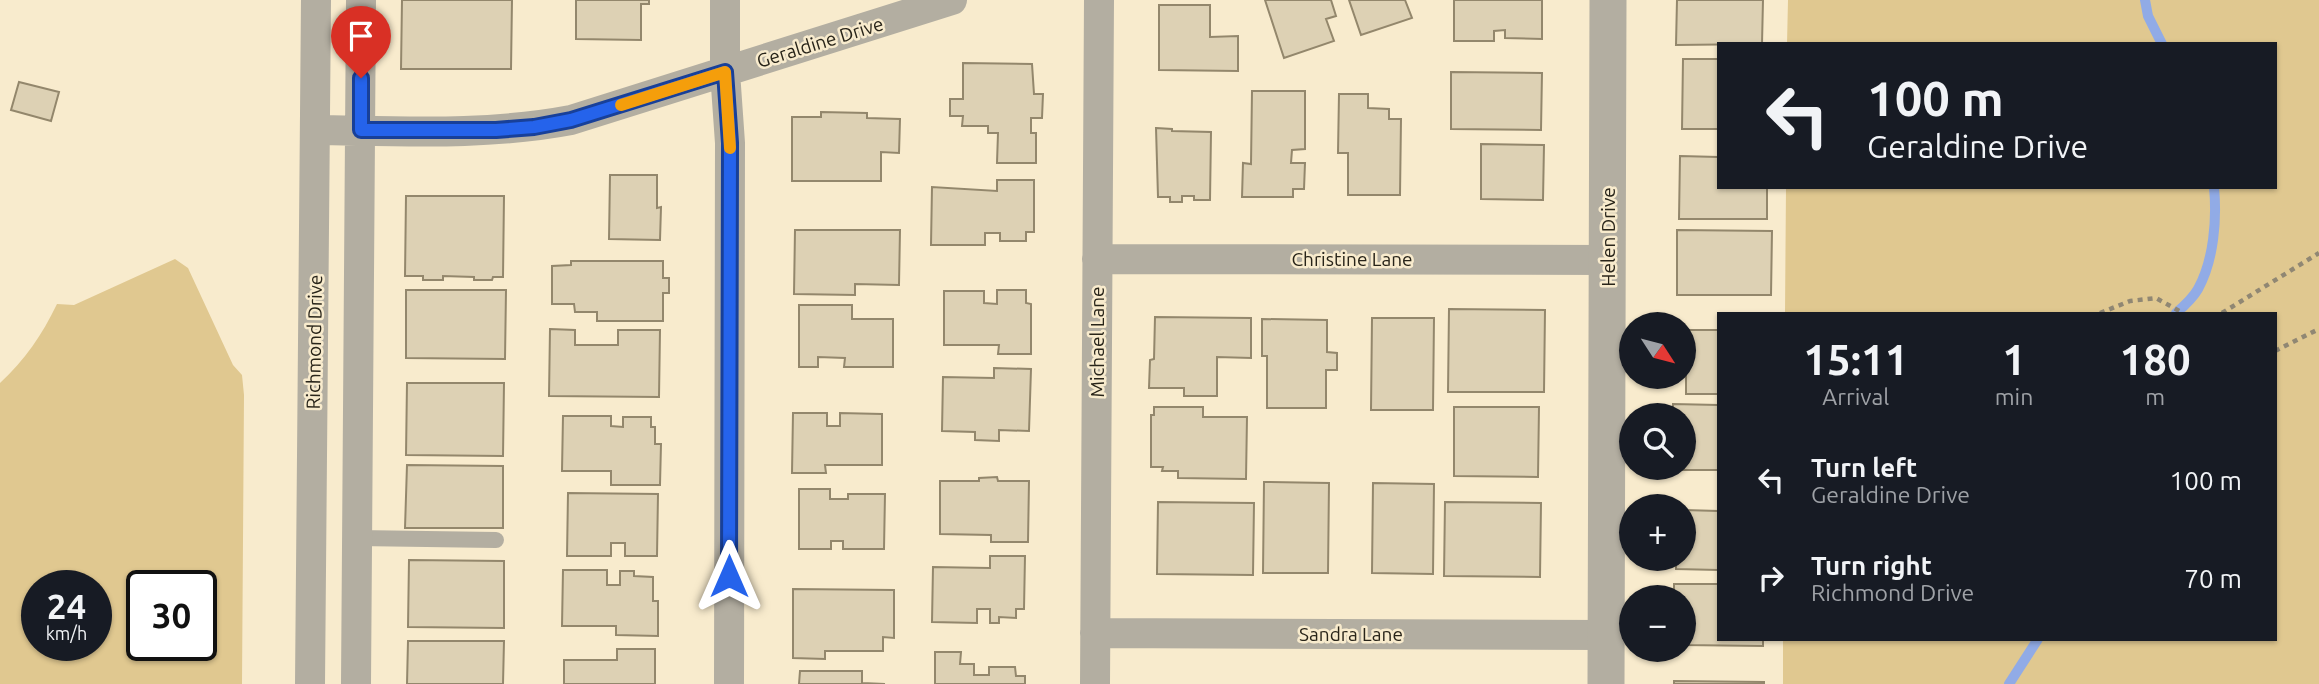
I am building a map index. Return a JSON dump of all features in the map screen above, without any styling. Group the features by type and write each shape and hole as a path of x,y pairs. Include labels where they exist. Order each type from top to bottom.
{"street":[{"name":"Richmond Drive","path":"310,684 316,0"},
{"path":"356,684 361,0"},
{"path":"725,0 725,72 730,143 729,684"},
{"name":"Geraldine Drive","path":"316,130 496,130 571,120 953,0"},
{"name":"Michael Lane","path":"1095,684 1099,0"},
{"name":"Helen Drive","path":"1606,684 1608,0"},
{"name":"Christine Lane","path":"1097,259 1608,260"},
{"name":"Sandra Lane","path":"1095,633 1606,635"}],"lane":[{"path":"357,538 496,540"}],"path":[{"path":"2224,312 2319,253"},
{"path":"2102,312 2130,301 2156,298 2181,312"},
{"path":"2277,350 2319,328"}],"shaded area":[{"path":"1788,0 2319,0 2319,684 1783,684 1783,641 2277,641 2277,312 1785,312 1786,189 2277,189 2277,42 1787,42"},
{"path":"175,259 188,268 233,365 242,375 242,684 0,684 0,383 32,346 57,304 74,305"}],"building":[{"path":"402,0 512,0 511,69 401,69"},
{"path":"576,0 649,0 649,4 641,4 641,40 576,39"},
{"path":"1265,0 1331,0 1336,16 1326,19 1334,41 1284,58"},
{"path":"1349,0 1405,0 1412,18 1361,35"},
{"path":"1454,0 1542,0 1542,39 1505,38 1505,30 1494,31 1494,41 1454,41"},
{"path":"1677,0 1763,0 1762,42 1676,45"},
{"path":"1159,5 1210,5 1210,37 1238,36 1238,71 1159,70"},
{"path":"1683,59 1717,59 1717,129 1682,129"},
{"path":"963,63 1032,64 1034,94 1043,94 1042,118 1031,118 1031,133 1036,133 1036,163 997,163 998,133 988,133 988,126 962,126 963,116 950,116 950,99 963,99"},
{"path":"1451,72 1542,73 1541,130 1451,129"},
{"path":"19,82 59,92 51,121 11,110"},
{"path":"1252,91 1305,91 1305,149 1292,150 1291,163 1305,163 1304,189 1293,189 1293,197 1242,197 1243,163 1251,164"},
{"path":"1339,94 1368,94 1368,108 1389,109 1389,119 1401,119 1400,195 1348,195 1348,153 1338,153"},
{"path":"821,112 867,113 867,118 900,119 899,153 881,152 881,181 792,181 792,117 821,117"},
{"path":"1156,128 1211,132 1210,200 1194,200 1194,196 1182,196 1182,202 1170,202 1170,197 1158,197"},
{"path":"1481,144 1544,145 1543,200 1481,199"},
{"path":"1680,156 1717,157 1717,189 1767,189 1767,219 1679,219"},
{"path":"610,175 657,175 657,208 661,207 660,240 609,239"},
{"path":"997,180 1034,180 1034,232 1026,232 1026,241 1000,241 1000,233 985,233 985,245 931,245 932,187 997,191"},
{"path":"406,196 504,196 503,277 474,280 474,277 443,276 443,280 423,280 423,276 405,276"},
{"path":"795,230 900,230 899,285 855,284 855,295 794,294"},
{"path":"1677,230 1772,231 1771,295 1677,295"},
{"path":"571,261 663,261 663,278 669,278 669,293 663,293 663,321 597,321 597,312 575,312 574,304 552,304 552,266 571,265"},
{"path":"406,290 506,290 505,359 406,358"},
{"path":"997,290 1026,290 1026,303 1031,304 1031,354 998,354 999,345 944,345 944,291 984,291 984,303 997,304"},
{"path":"799,305 852,305 852,319 893,319 893,367 844,367 845,358 818,357 818,367 799,367"},
{"path":"1449,309 1545,310 1544,392 1448,392"},
{"path":"1155,317 1251,318 1251,358 1217,357 1217,396 1184,396 1184,388 1149,388 1150,360 1154,359"},
{"path":"1372,318 1434,318 1433,410 1371,410"},
{"path":"1262,319 1327,320 1327,352 1337,353 1337,370 1326,370 1326,408 1267,408 1267,356 1262,356"},
{"path":"550,329 575,330 575,345 618,345 618,330 660,330 659,397 549,396"},
{"path":"1696,330 1717,330 1717,394 1686,394 1686,389 1696,389"},
{"path":"994,368 1031,369 1029,431 999,430 999,441 975,440 975,432 942,431 943,377 994,378"},
{"path":"407,383 504,383 503,456 406,455"},
{"path":"1696,405 1717,405 1717,470 1696,470"},
{"path":"1154,407 1203,407 1203,417 1247,417 1246,479 1178,478 1178,471 1162,471 1163,467 1151,467 1151,415 1154,415"},
{"path":"1454,407 1539,407 1538,477 1454,476"},
{"path":"793,413 827,413 827,426 840,426 840,413 882,414 882,465 825,465 826,473 792,473"},
{"path":"563,416 611,416 611,426 623,427 623,417 651,417 651,427 655,427 655,444 661,444 660,485 611,485 611,471 562,471"},
{"path":"407,465 503,466 503,528 405,528"},
{"path":"997,477 998,481 1029,481 1028,542 991,542 991,535 940,534 940,481 979,481 979,478"},
{"path":"1264,482 1329,483 1328,573 1263,573"},
{"path":"1373,483 1434,484 1433,574 1372,573"},
{"path":"799,489 830,489 830,499 848,499 848,494 885,494 884,549 843,549 843,541 831,541 831,549 799,549"},
{"path":"568,493 658,494 657,556 625,556 625,543 611,543 611,556 567,556"},
{"path":"1158,502 1254,503 1253,575 1157,574"},
{"path":"1445,502 1541,503 1540,577 1444,576"},
{"path":"1696,510 1717,511 1717,570 1696,569"},
{"path":"990,556 1025,556 1024,609 1016,609 1016,618 999,617 999,623 990,623 990,609 977,609 977,623 932,622 933,567 990,568"},
{"path":"409,560 504,561 504,628 408,627"},
{"path":"563,570 607,570 607,585 620,585 620,571 634,571 634,576 653,577 653,601 658,601 658,636 616,635 616,626 562,626"},
{"path":"1674,584 1717,584 1717,641 1763,641 1763,646 1696,645 1696,585"},
{"path":"793,589 894,590 894,638 883,637 883,651 825,651 825,659 793,658"},
{"path":"408,641 504,641 503,684 407,684"},
{"path":"617,649 655,649 655,684 564,684 564,660 617,660"},
{"path":"935,652 961,652 960,664 974,664 974,675 989,675 989,667 1015,667 1016,676 1025,676 1025,684 935,684"},
{"path":"800,671 862,671 862,683 885,684 799,684"},
{"path":"1674,681 1764,682 1764,684 1674,684"}],"waterway":[{"path":"2145,0 2148,16 2161,42"},
{"path":"2177,312 2196,292 2208,265 2214,226 2214,189"},
{"path":"2009,684 2037,641"}],"slow traffic":[{"path":"621,105 725,72 730,148"}],"route":[{"path":"361,78 361,130 496,130 571,120 725,72 730,143 729,576"}]}
